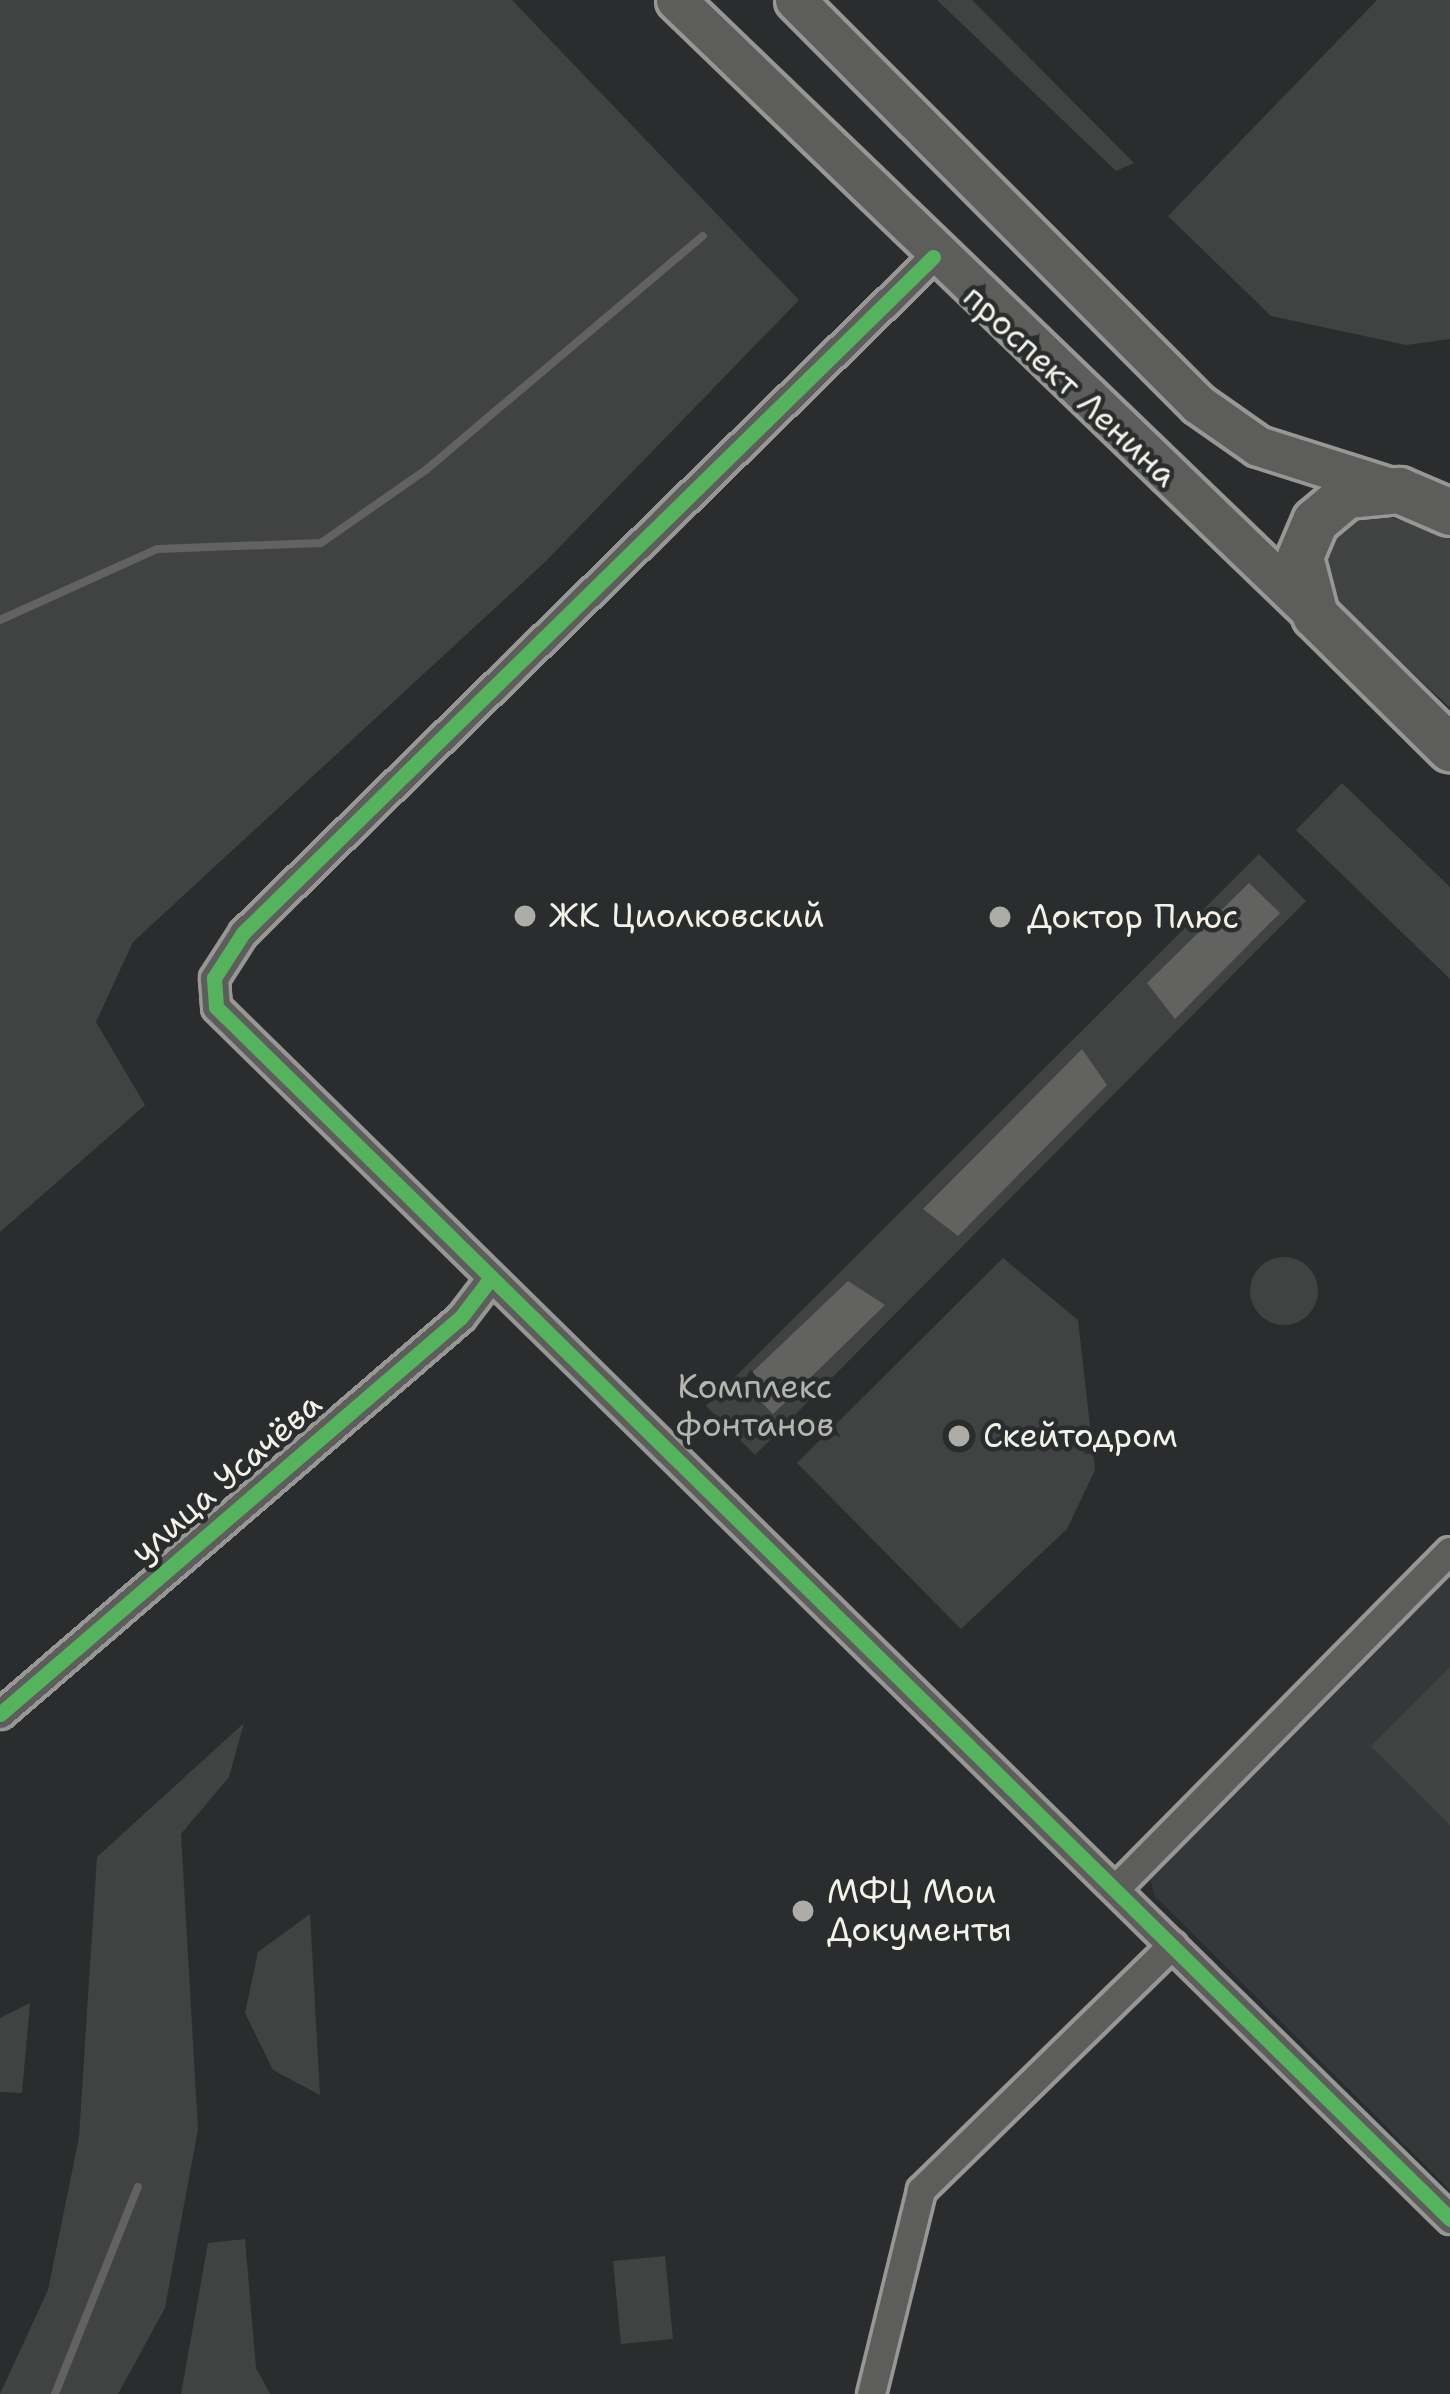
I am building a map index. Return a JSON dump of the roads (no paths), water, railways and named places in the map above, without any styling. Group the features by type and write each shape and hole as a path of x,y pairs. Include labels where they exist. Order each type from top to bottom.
{"main road":[{"name":"проспект Ленина","path":"676,0 933,257 1316,615"},
{"path":"795,0 1214,417 1321,473 1399,490 1450,512"},
{"path":"1399,490 1346,495 1316,521 1300,557 1316,615 1450,748"}],"street":[{"path":"933,257 343,829 214,978 228,1021 487,1283 907,1675 1450,2219"},
{"name":"улица Усачёва","path":"0,1714 487,1283"},
{"path":"1116,1888 1450,1551"},
{"path":"871,2394 922,2190 1172,1945"}],"waterway":[{"path":"0,620 157,549 321,543 427,469 703,236"},
{"path":"55,2394 138,2187"}],"place":[{"name":"ЖК Циолковский","path":"525,916"},
{"name":"Доктор Плюс","path":"1000,917"},
{"name":"Скейтодром","path":"959,1436"},
{"name":"МФЦ Мои Документы","path":"803,1911"}],"park label":[{"name":"Комплекс фонтанов","path":"755,1406"}]}
